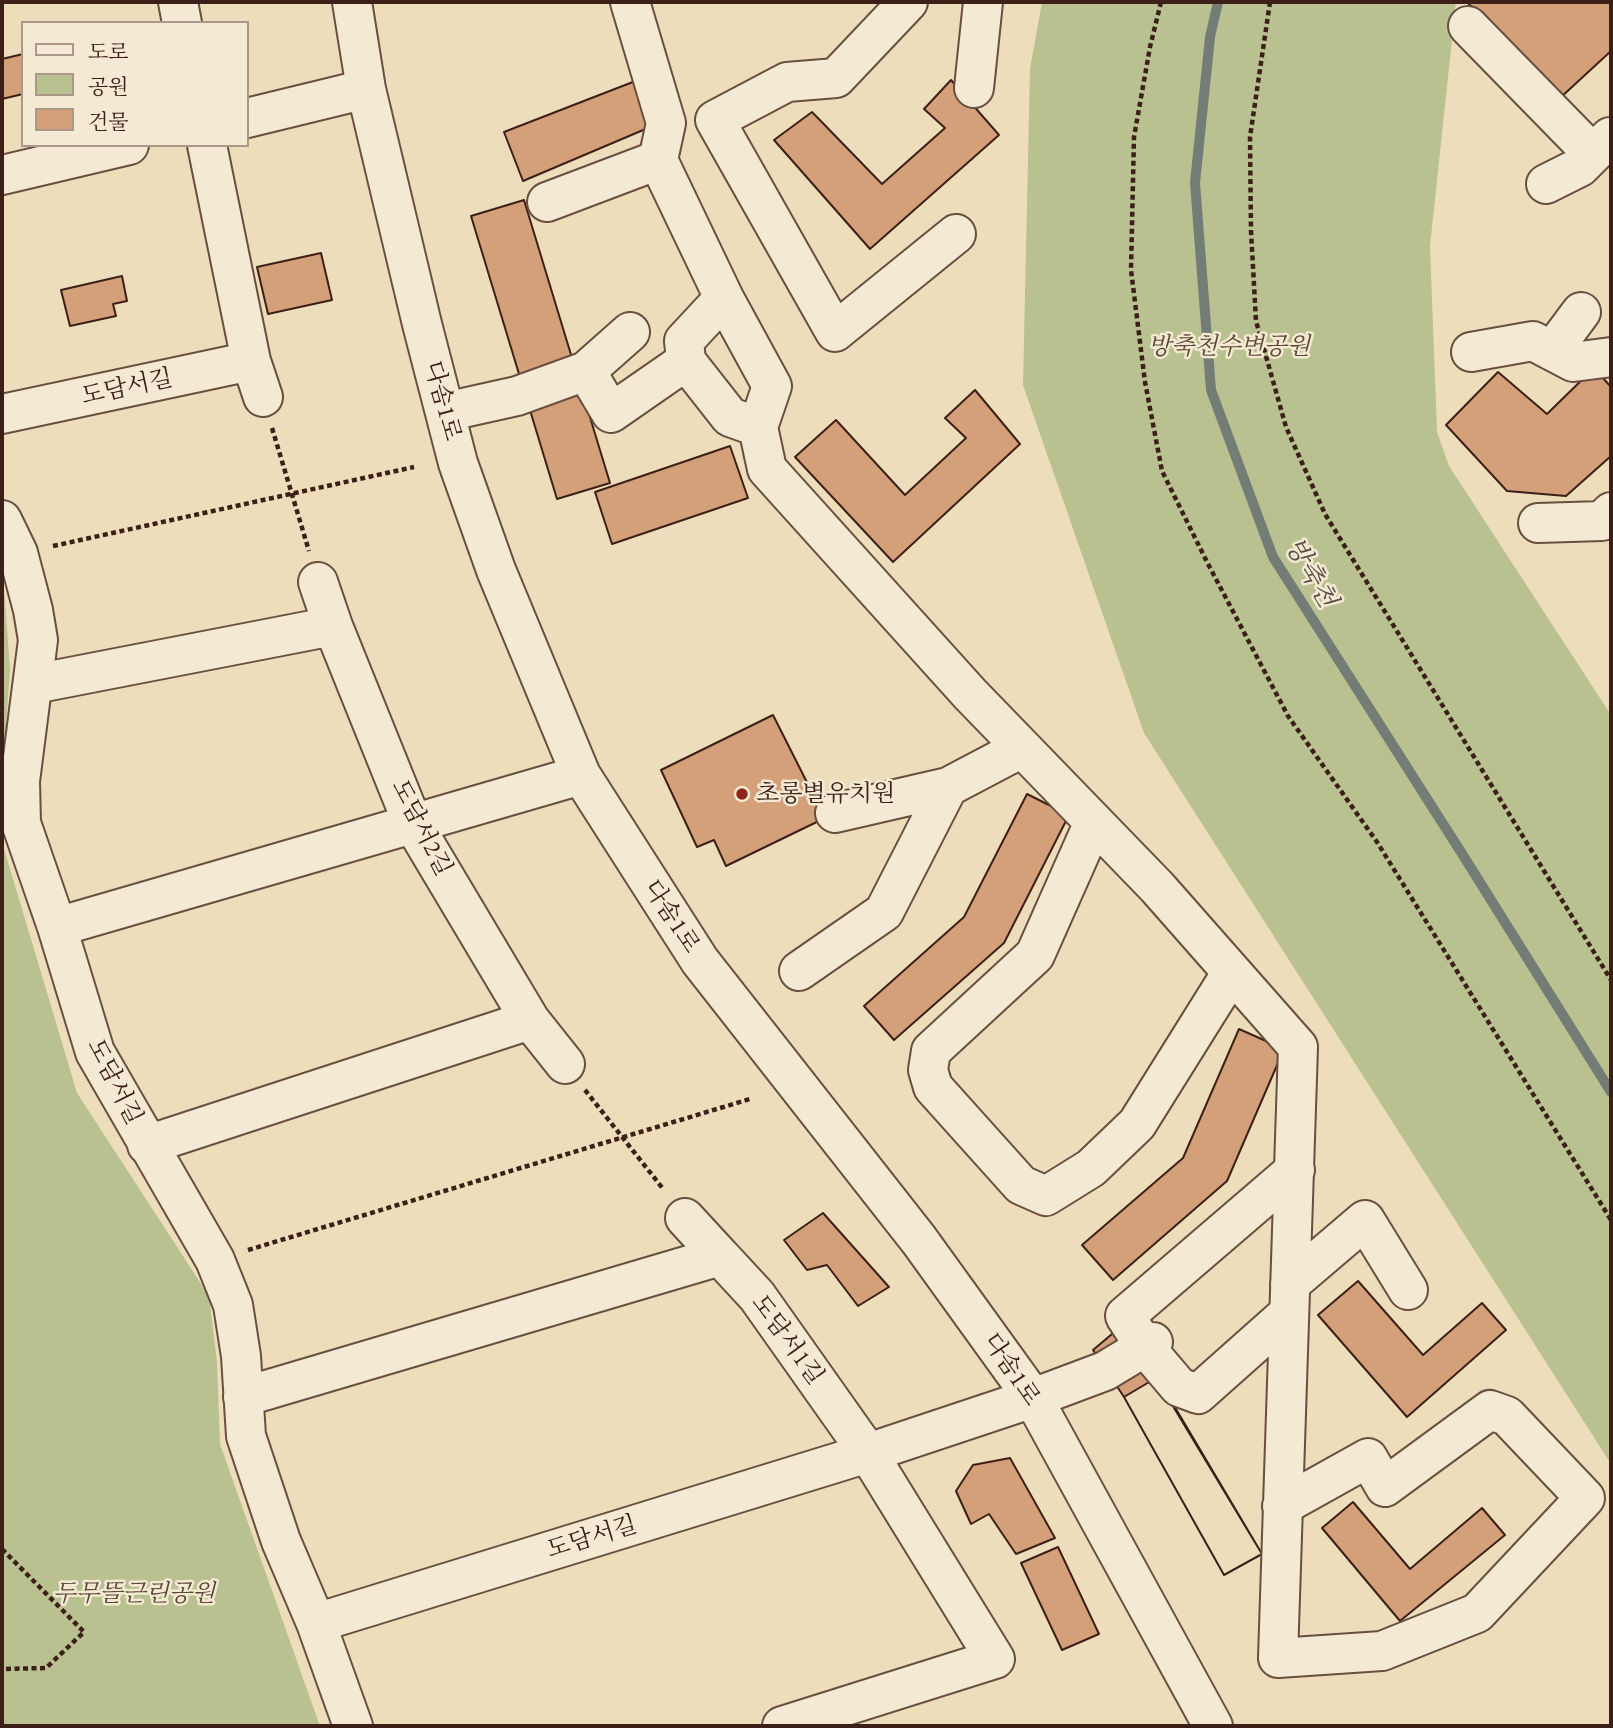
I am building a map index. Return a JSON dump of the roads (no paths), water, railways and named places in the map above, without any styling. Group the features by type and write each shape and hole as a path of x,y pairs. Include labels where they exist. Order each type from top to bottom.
{"street":[{"path":"178,2 182,21"},
{"name":"다솜1로","path":"352,2 366,89 458,463 496,570 581,775 700,961 919,1240 1033,1398 1213,1726"},
{"path":"630,2 666,123 658,160 724,298 772,386 758,427 767,470 970,694 1157,887 1298,1046 1295,1170 1289,1299 1282,1506 1278,1658 1382,1651 1477,1613 1584,1498 1507,1416 1490,1410 1385,1487 1368,1458 1282,1506"},
{"path":"908,2 836,78 787,82 715,120 835,332 957,234"},
{"path":"974,88 983,2"},
{"path":"1468,26 1602,145 1580,167 1546,184"},
{"path":"248,118 366,89"},
{"path":"2,175 121,147"},
{"path":"206,147 251,361 263,397"},
{"path":"547,202 658,160"},
{"path":"724,298 684,341 686,361 730,417 758,427"},
{"path":"1552,351 1581,312"},
{"path":"445,412 517,396 586,371 630,332"},
{"path":"1471,352 1534,341 1573,362 1611,357"},
{"name":"도담서길","path":"2,414 251,361"},
{"path":"586,371 611,413 686,361"},
{"path":"1538,523 1602,520 1611,512"},
{"name":"도담서길","path":"10,537 33,610 38,640 20,781 21,824 57,927 95,1052 215,1260 233,1305 241,1356 246,1436 281,1541 316,1623 353,1726"},
{"name":"도담서2길","path":"318,582 412,822 530,1020 565,1064"},
{"path":"34,684 333,626"},
{"path":"835,813 948,788 1022,748"},
{"path":"57,927 581,775"},
{"path":"799,971 884,912 948,788"},
{"path":"1094,822 1035,955 930,1051 928,1070 933,1087 1021,1185 1046,1196 1091,1168 1137,1124 1232,972"},
{"path":"147,1145 530,1020"},
{"path":"1295,1170 1125,1316 1149,1344 1179,1387 1198,1394 1365,1220 1408,1290"},
{"name":"도담서1길","path":"685,1218 757,1296 868,1453 995,1659 782,1726"},
{"path":"243,1397 720,1256"},
{"name":"도담서길","path":"316,1623 868,1453 1033,1398 1105,1371 1149,1344"}],"waterway":[{"name":"방축천","path":"1218,2 1210,37 1195,183 1211,390 1273,557 1611,1092"}],"place":[{"name":"초롱별유치원","path":"742,794"}],"park label":[{"name":"방축천수변공원","path":"1229,347"},
{"name":"두무뜰근린공원","path":"134,1594"}]}
